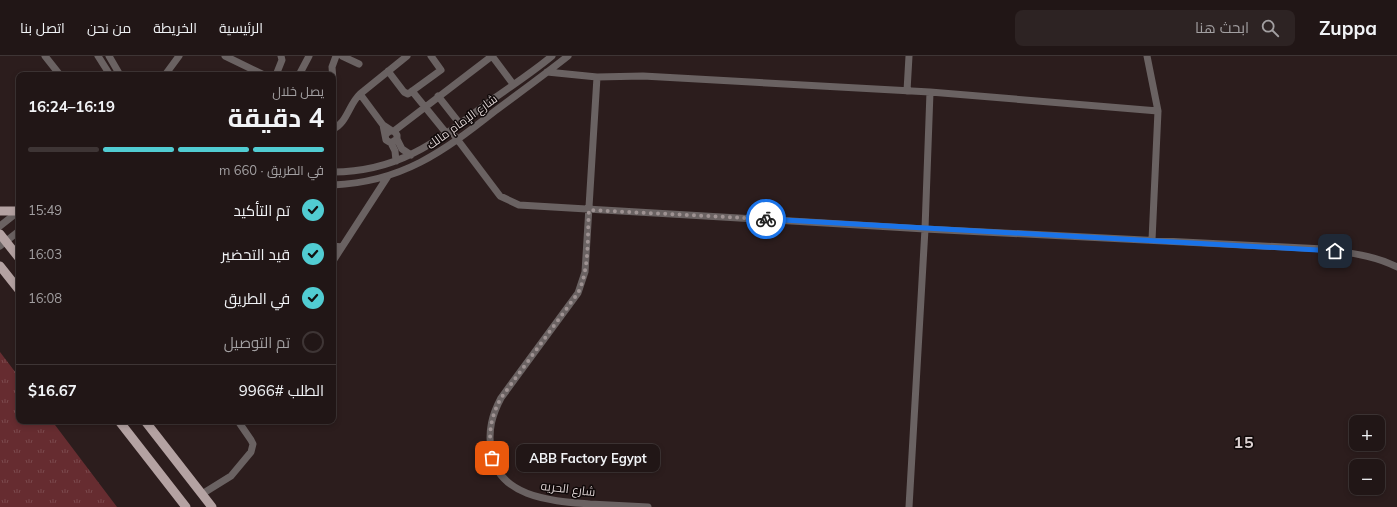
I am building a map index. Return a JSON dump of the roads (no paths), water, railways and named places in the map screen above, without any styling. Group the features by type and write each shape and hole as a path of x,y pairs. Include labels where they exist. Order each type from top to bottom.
{"main road":[{"path":"0,211 16,211"},
{"path":"2,241 16,255"},
{"path":"0,266 16,286"},
{"path":"122,424 186,507"},
{"path":"147,424 212,507"}],"street":[{"path":"45,56 58,72"},
{"path":"98,56 107,72"},
{"path":"109,56 118,72"},
{"path":"167,72 179,56"},
{"path":"225,56 258,72"},
{"path":"277,72 282,60 281,56"},
{"path":"301,72 310,56"},
{"path":"332,72 332,67 336,56"},
{"path":"342,56 359,64"},
{"path":"336,127 344,120 355,99 360,94 407,56"},
{"path":"388,71 405,93 408,94 440,70 433,59 442,56"},
{"path":"411,155 394,141 386,140 390,132 492,56 513,84"},
{"path":"539,56 544,62"},
{"name":"شارع الإمام مالك","path":"336,172 360,170 396,161 427,147 552,56"},
{"name":"شارع الإمام مالك","path":"336,185 388,176 425,161 458,140 568,56"},
{"path":"907,91 909,56"},
{"path":"1147,56 1158,112 1152,240"},
{"path":"548,72 597,77 643,76 930,92 1158,112"},
{"name":"شارع الحريه","path":"597,77 585,272 582,284 578,293 501,398 494,412 490,427 492,458 496,470 506,481 522,492 541,499 560,502 648,507"},
{"path":"522,78 522,83 529,86"},
{"path":"412,91 424,107 458,140 492,187 508,202 519,205 925,229 1324,250 1377,258 1397,267"},
{"path":"909,507 925,229 930,92"},
{"path":"360,94 390,132 397,135 394,141 396,161"},
{"path":"438,96 460,124"},
{"path":"498,96 505,99 505,104"},
{"path":"336,257 388,176"},
{"path":"0,226 16,213"},
{"path":"2,241 16,234"},
{"path":"336,247 342,248"},
{"path":"202,494 231,476 251,452 253,444 240,424"}],"place":[{"name":"ABB Factory Egypt","path":"492,458"}],"district":[{"name":"15","path":"1244,442"}]}
